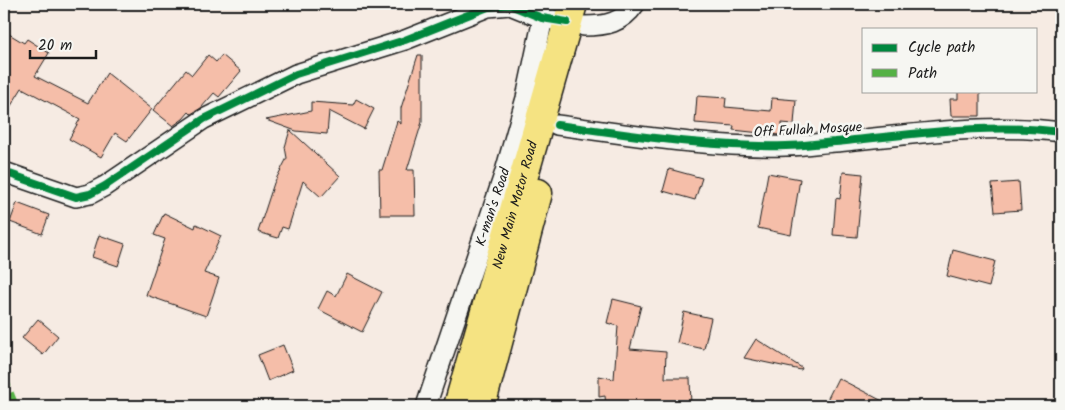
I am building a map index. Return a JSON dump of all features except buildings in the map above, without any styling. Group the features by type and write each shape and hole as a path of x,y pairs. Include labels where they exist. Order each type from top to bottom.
{"highway":[{"name":"New Main Motor Road","path":"481,406 557,126 567,13"},
{"name":"New Main Motor Road","path":"458,406 492,249 567,13"}],"street":[{"path":"4,172 76,197 90,194 105,186 204,119 296,74 405,40 488,7 510,5 567,13 602,26 619,20 635,4"},
{"name":"Off Fullah Mosque","path":"557,126 661,140 740,146 787,146 967,130 1029,128 1061,132"},
{"name":"K-man's Road","path":"426,406 492,249"}],"marked path":[{"path":"4,376 16,406"}],"cycle path":[{"path":"4,172 76,197 90,194 105,186 204,119 296,74 405,40 488,7 510,5 542,18 567,22"},
{"path":"557,125 700,143 757,146 799,146 977,129 1005,128 1061,132"}]}
